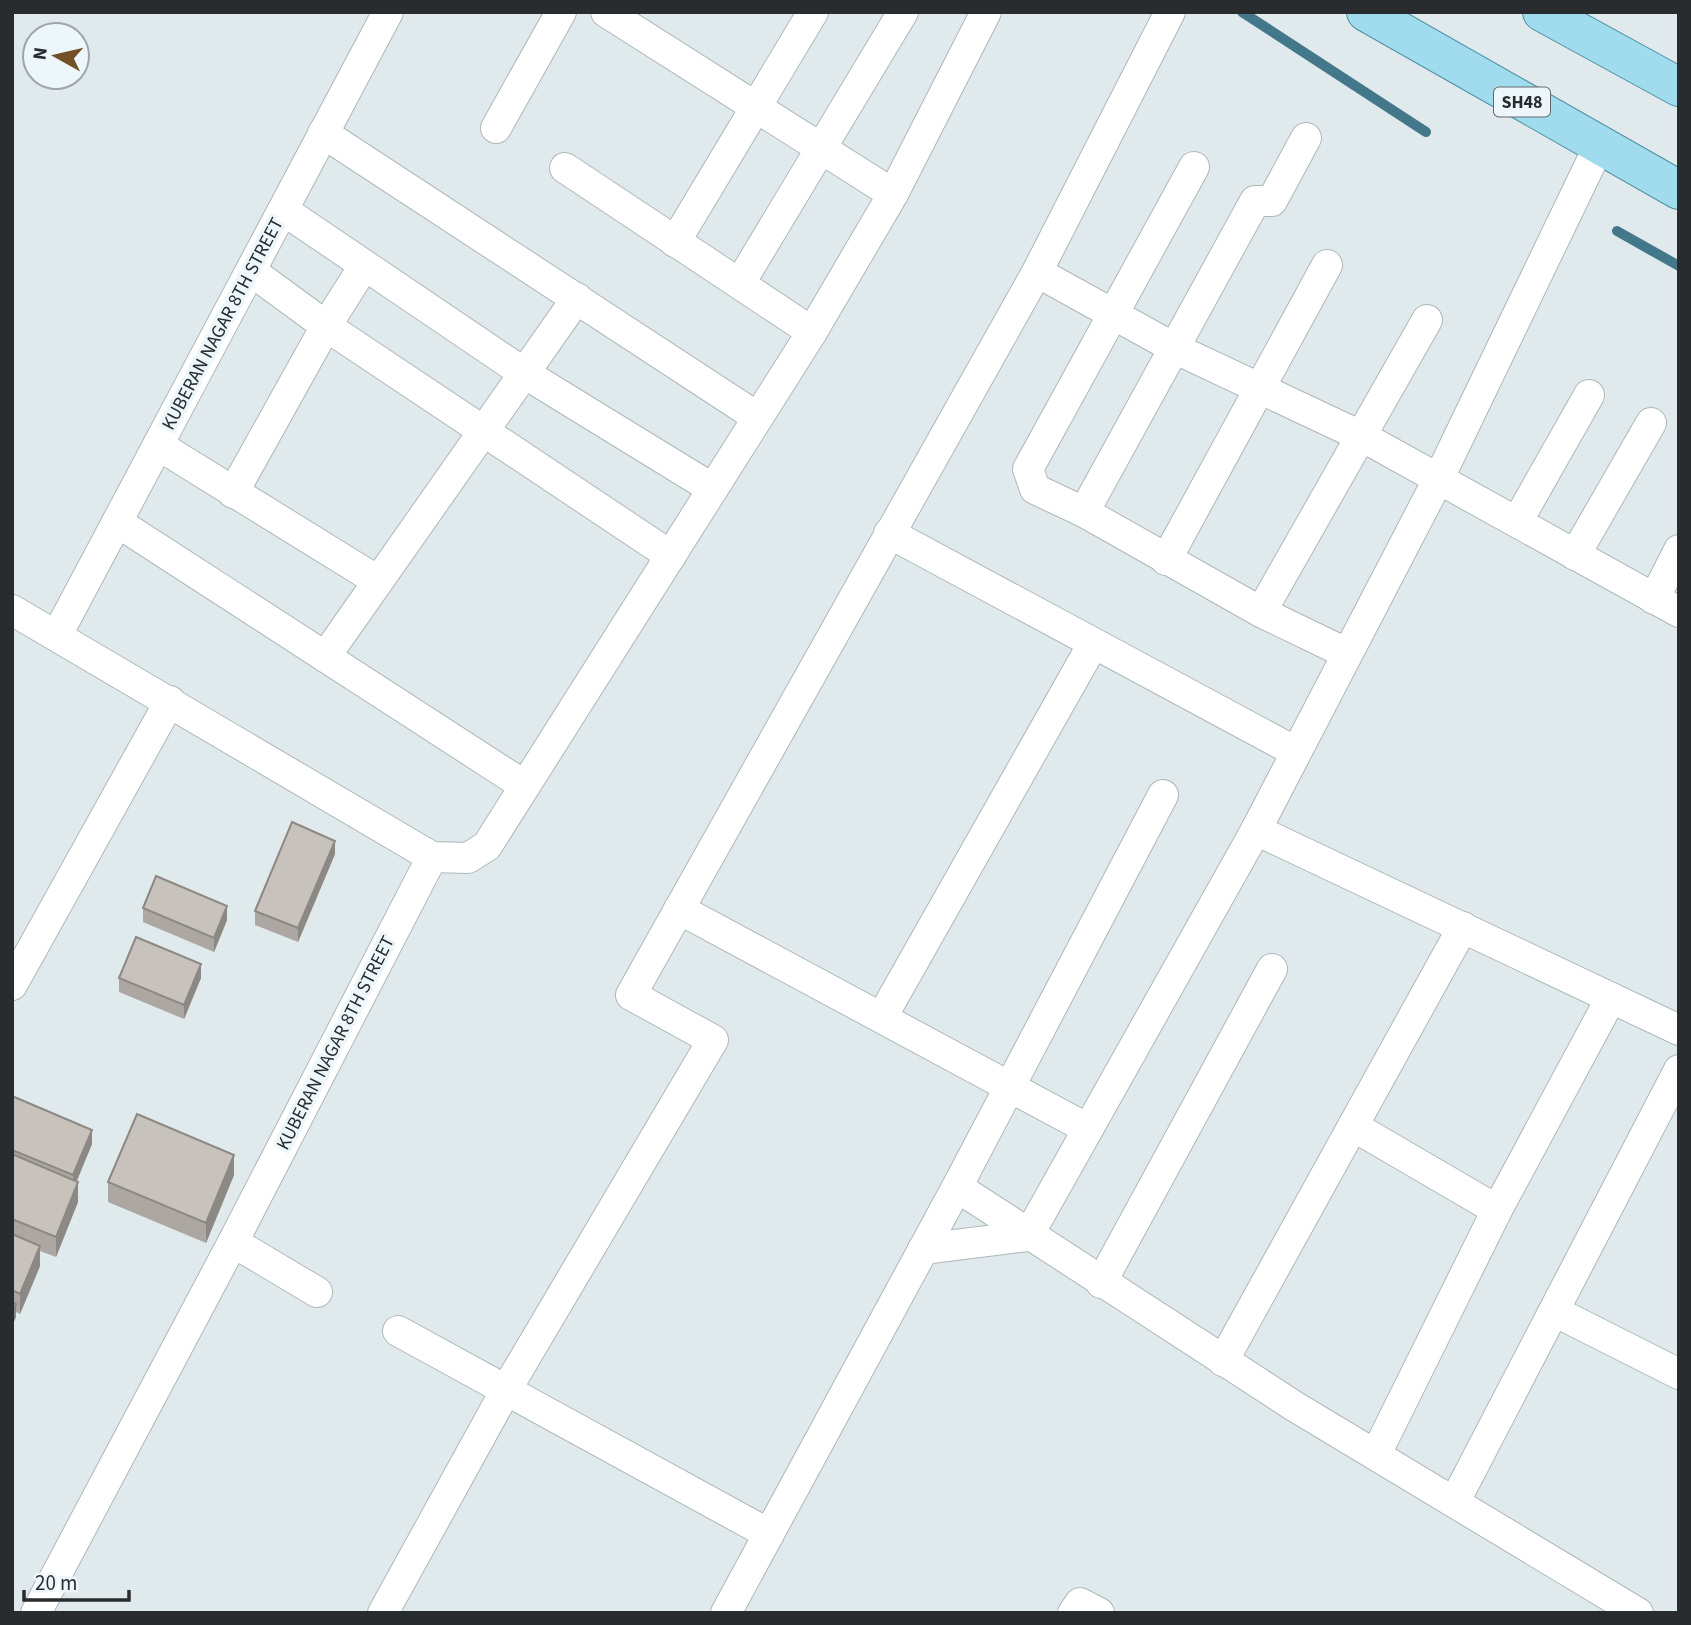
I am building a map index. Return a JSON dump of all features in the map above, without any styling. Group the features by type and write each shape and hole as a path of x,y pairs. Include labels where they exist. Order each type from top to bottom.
{"main road":[{"name":"SH48","path":"1366,12 1679,190"},
{"path":"1542,12 1679,86"}],"street":[{"name":"KUBERAN NAGAR 8TH STREET","path":"57,635 388,12"},
{"path":"496,128 561,12"},
{"path":"606,12 893,194"},
{"path":"675,242 813,12"},
{"path":"740,283 903,12"},
{"path":"12,610 432,857 468,858 487,846 812,332 893,194 986,12"},
{"path":"383,1613 506,1390 713,1040 631,995 1037,272 1170,12"},
{"path":"323,133 757,417"},
{"path":"1084,512 1255,201 1272,201 1306,138"},
{"path":"1028,1236 1256,830 1439,478 1599,146"},
{"path":"1194,167 1110,315 1028,469 1035,489 1084,512 1261,612 1346,653"},
{"path":"565,168 812,332"},
{"path":"283,210 524,373 713,489"},
{"path":"1166,560 1327,265"},
{"path":"233,494 326,326 364,266"},
{"path":"250,271 326,326 671,556"},
{"path":"1037,272 1110,315 1176,349 1363,437 1667,606 1679,550"},
{"path":"325,657 577,298"},
{"path":"1261,612 1363,437 1427,320"},
{"path":"1517,522 1589,395"},
{"path":"1575,555 1651,423"},
{"path":"158,445 233,494 378,581"},
{"path":"117,522 524,786"},
{"path":"889,533 1296,752"},
{"path":"882,1017 1093,644"},
{"path":"12,985 170,701"},
{"path":"726,1613 957,1188 1163,795"},
{"path":"1256,830 1679,1030"},
{"name":"KUBERAN NAGAR 8TH STREET","path":"36,1613 233,1242 432,857"},
{"path":"679,909 1088,1129"},
{"path":"1223,1361 1463,928"},
{"path":"1101,1283 1272,969"},
{"path":"1376,1454 1497,1210 1611,998"},
{"path":"1455,1501 1679,1070"},
{"path":"1353,1126 1497,1210"},
{"path":"957,1188 1223,1361 1638,1613"},
{"path":"923,1249 1028,1236"},
{"path":"233,1242 317,1292"},
{"path":"1554,1311 1679,1374"},
{"path":"398,1331 769,1534"},
{"path":"1073,1613 1080,1603 1099,1613"}],"building":[{"path":"292,822 335,841 298,928 255,911"},
{"path":"156,876 227,906 214,938 143,908"},
{"path":"136,937 201,964 184,1005 119,978"},
{"path":"12,1096 92,1130 73,1175 12,1150"},
{"path":"137,1114 234,1155 206,1223 108,1182"},
{"path":"12,1154 78,1182 56,1237 12,1219"},
{"path":"12,1234 40,1246 20,1294 12,1290"}],"waterway":[{"path":"1242,12 1426,132"},
{"path":"1617,231 1679,266"}]}
